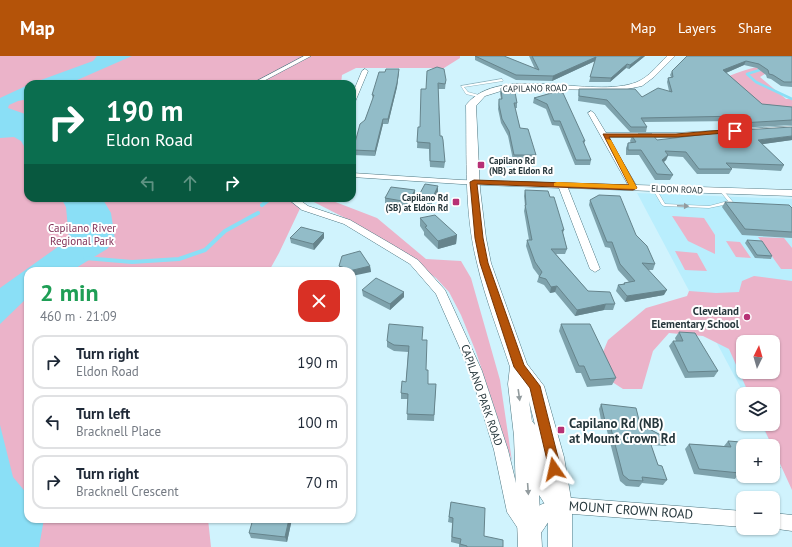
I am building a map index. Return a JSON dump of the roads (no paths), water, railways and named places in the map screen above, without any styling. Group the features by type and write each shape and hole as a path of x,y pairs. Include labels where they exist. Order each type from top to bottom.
{"main road":[{"name":"CAPILANO ROAD","path":"478,96 490,91 507,88 629,86 642,82 670,56"},
{"path":"478,96 471,105 474,182 479,238 484,263 519,367 535,386 553,457 560,505 560,547"},
{"path":"519,367 517,384 533,542"},
{"path":"522,423 543,457 544,484 560,505"}],"street":[{"path":"262,80 308,56"},
{"path":"356,92 365,71"},
{"path":"591,113 605,135 633,188"},
{"path":"605,135 676,135 792,128"},
{"name":"ELDON ROAD","path":"356,175 474,182 792,193"},
{"path":"562,184 595,269"},
{"name":"CAPILANO PARK ROAD","path":"296,202 306,208 347,222 414,262 441,293 476,371 501,450 515,512 533,542"},
{"name":"MOUNT CROWN ROAD","path":"533,542 546,511 560,505 736,518"},
{"path":"780,522 792,523"}],"lane":[{"path":"478,96 467,93 462,86 502,80"},
{"path":"654,188 664,205 679,206 709,207 731,202 722,191"}],"waterway":[{"path":"763,69 747,74 756,82 792,99"},
{"path":"262,205 266,202"},
{"path":"85,258 132,262 179,259 205,250 225,231 258,213"}],"place":[{"name":"Capilano Rd (NB) at Eldon Rd","path":"481,165"},
{"name":"Capilano Rd (SB) at Eldon Rd","path":"456,202"},
{"name":"Cleveland Elementary School","path":"747,317"},
{"name":"Capilano Rd (NB) at Mount Crown Rd","path":"561,430"}],"park label":[{"name":"Capilano River Regional Park","path":"82,234"}]}
